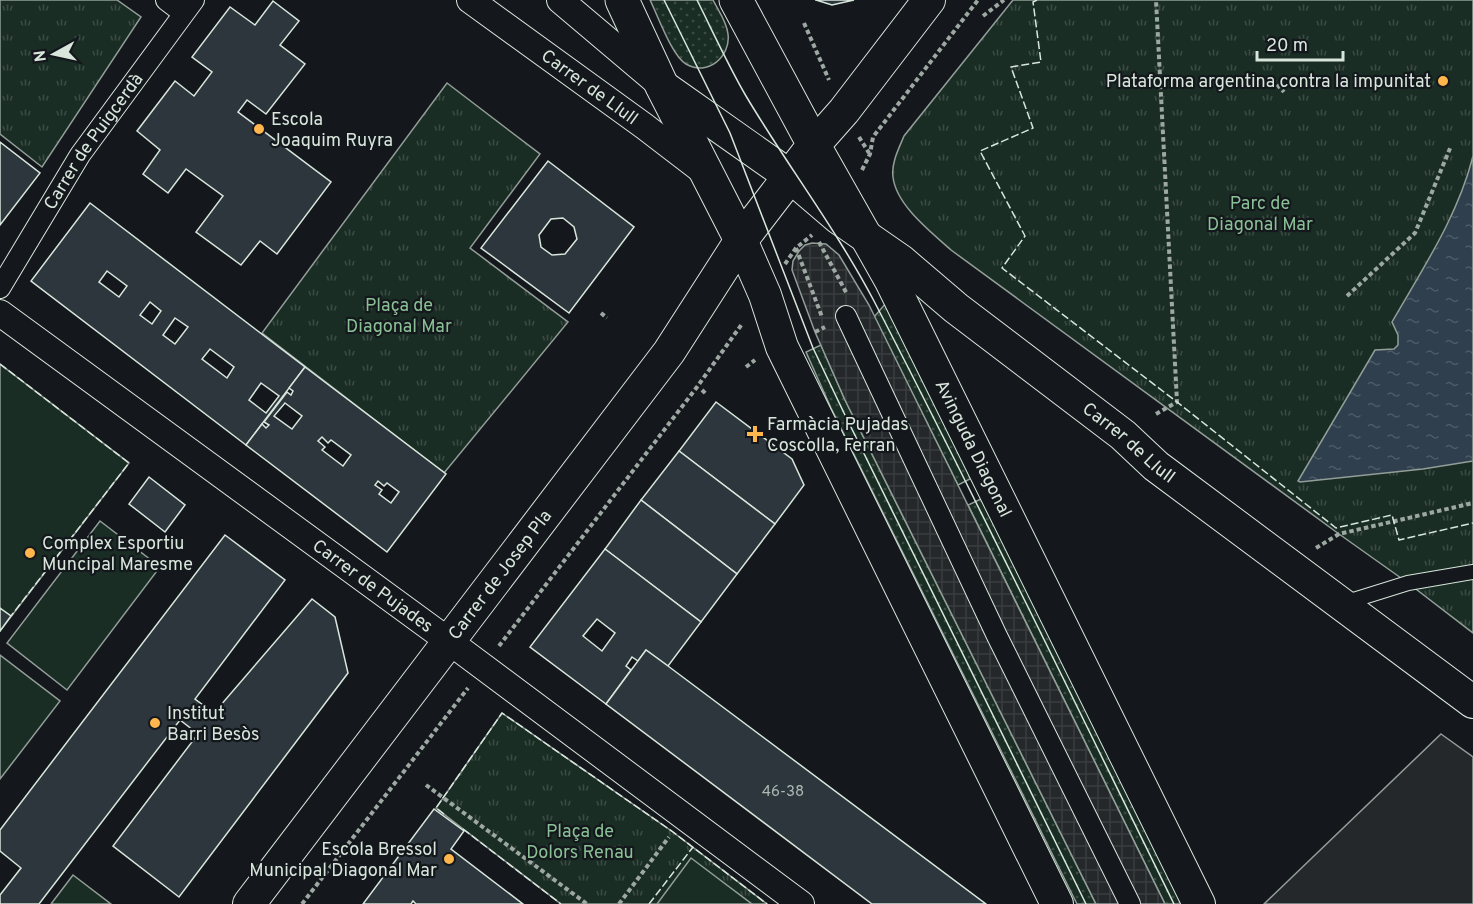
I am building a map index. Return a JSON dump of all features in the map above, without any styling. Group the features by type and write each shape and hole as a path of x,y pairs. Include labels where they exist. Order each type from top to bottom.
{"main road":[{"path":"622,0 662,86 741,240 814,145"},
{"name":"Avinguda Diagonal","path":"736,0 814,145"}],"street":[{"path":"166,0 188,7"},
{"name":"Carrer de Llull","path":"470,0 709,176"},
{"path":"560,0 662,86"},
{"path":"814,145 844,111 929,0"},
{"name":"Carrer de Puigcerdà","path":"0,288 80,154 188,7"},
{"name":"Carrer de Llull","path":"662,86 791,177 839,218 901,261 956,308 1123,435 1156,466 1473,702"},
{"name":"Avinguda Diagonal","path":"814,145 890,279 1199,904"},
{"path":"741,240 765,295 782,347 1057,904"},
{"name":"Carrer de Josep Pla","path":"249,904 669,352 741,240"},
{"name":"Carrer de Pujades","path":"0,313 450,642 801,904"},
{"path":"846,316 997,636 1130,904"}],"lane":[{"path":"1341,603 1408,583 1473,572"}],"path":[{"path":"870,154 873,137 978,0"},
{"path":"982,16 1004,0"},
{"path":"1156,0 1177,402 1156,414"},
{"path":"804,23 816,51"},
{"path":"1272,79 1284,92"},
{"path":"1347,296 1414,233 1451,146"},
{"path":"796,248 814,234"},
{"path":"601,313 607,318"},
{"path":"500,645 735,334"},
{"path":"746,367 754,360"},
{"path":"702,390 707,395"},
{"path":"1290,566 1339,534 1473,503"},
{"path":"302,904 471,683"},
{"path":"426,785 586,904"},
{"path":"620,904 673,832"}],"green space":[{"path":"0,0 117,0 141,17 42,167 0,134"},
{"path":"650,0 713,0 728,34 726,50 722,57 710,66 702,68 686,64 676,53"},
{"name":"Parc de Diagonal Mar","path":"1013,0 1473,0 1473,633 1408,583 951,250 907,208 893,177 893,166 904,136"},
{"name":"Plaça de Diagonal Mar","path":"447,83 540,154 470,248 568,322 444,473 262,333"},
{"path":"886,303 972,478 958,485 874,317"},
{"path":"821,345 845,400 1096,904 1077,904 831,408 806,352"},
{"name":"Complex Esportiu Muncipal Maresme","path":"0,364 129,463 0,631"},
{"path":"983,498 1183,904 1165,904 968,505"},
{"path":"100,521 160,567 67,690 7,643"},
{"path":"0,655 60,701 0,779"},
{"name":"Plaça de Dolors Renau","path":"502,713 673,832 767,904 561,904 436,808"},
{"path":"691,858 752,904 657,904"},
{"path":"73,875 111,904 51,904"}],"shaded area":[{"path":"826,244 839,255 869,305 1165,904 1096,904 845,400 815,332 792,270 793,261 799,251 805,245"},
{"path":"1441,734 1473,757 1473,904 1264,904"}],"water":[{"path":"1473,156 1473,461 1423,469 1298,481 1375,350 1394,349 1398,345 1398,335 1392,322 1449,221"}],"building":[{"path":"816,0 854,0 832,5"},
{"path":"273,1 299,21 280,45 305,64 266,114 247,100 238,112 331,182 277,254 260,241 241,265 196,232 223,196 186,169 168,193 143,174 160,150 137,131 175,81 194,96 212,72 192,57 230,7 255,25"},
{"path":"0,142 40,173 0,225"},
{"path":"548,161 634,227 569,313 481,248","holes":["563,218 574,227 577,239 565,254 552,255 541,247 539,235 551,219"]},
{"path":"90,203 305,367 246,445 31,281","holes":["107,271 127,286 119,297 99,282","150,302 161,311 152,324 140,315","175,318 188,327 175,344 163,335","210,349 234,367 227,378 202,359","261,383 279,396 266,413 249,400"]},
{"path":"305,367 446,474 387,552 246,445 262,424 266,428 269,425 264,422 287,392 291,395 293,391 289,388","holes":["285,403 302,416 292,429 274,416","322,437 328,443 331,440 351,455 343,466 322,450 325,447 318,441","378,481 384,486 387,483 399,492 391,503 379,494 382,490 375,485"]},
{"path":"716,402 792,459 804,485 775,524 679,451"},
{"path":"679,451 775,524 737,574 641,500"},
{"path":"149,477 185,505 165,532 129,504"},
{"path":"641,500 737,574 701,622 605,549"},
{"path":"225,535 285,580 195,699 214,713 312,599 335,617 348,673 179,897 113,846 198,734 180,720 39,904 0,904 0,895 21,868 0,851 0,830"},
{"path":"605,549 701,622 668,666 646,650 638,661 632,657 626,666 631,670 606,704 530,647","holes":["597,619 615,633 602,651 583,636"]},
{"path":"0,608 11,616 0,631"},
{"path":"646,650 986,904 872,904 606,704"},
{"name":"Escola Bressol Municipal Diagonal Mar","path":"434,809 464,831 451,849 523,904 416,904 413,901 411,904 363,904"}],"tram line":[{"path":"664,0 730,133 813,348 1086,904"},
{"path":"697,0 746,96 844,248 874,301 988,526 1174,904"}],"fence":[{"path":"1037,0 1033,2 1041,62 1011,67 1033,128 980,151 1025,236 1002,268 1336,528 1392,515 1399,540 1473,523"},
{"path":"0,364 129,463 11,616"},
{"path":"444,814 436,808 502,713 673,832 767,904"},
{"path":"463,829 561,904"},
{"path":"649,904 693,847"}],"place":[{"name":"Plataforma argentina contra la impunitat","path":"1443,81"},
{"name":"Escola Joaquim Ruyra","path":"259,129"},
{"name":"Farmàcia Pujadas Coscolla, Ferran","path":"755,434"},
{"name":"Complex Esportiu Muncipal Maresme","path":"30,553"},
{"name":"Institut Barri Besòs","path":"155,723"},
{"name":"Escola Bressol Municipal Diagonal Mar","path":"449,859"}]}
